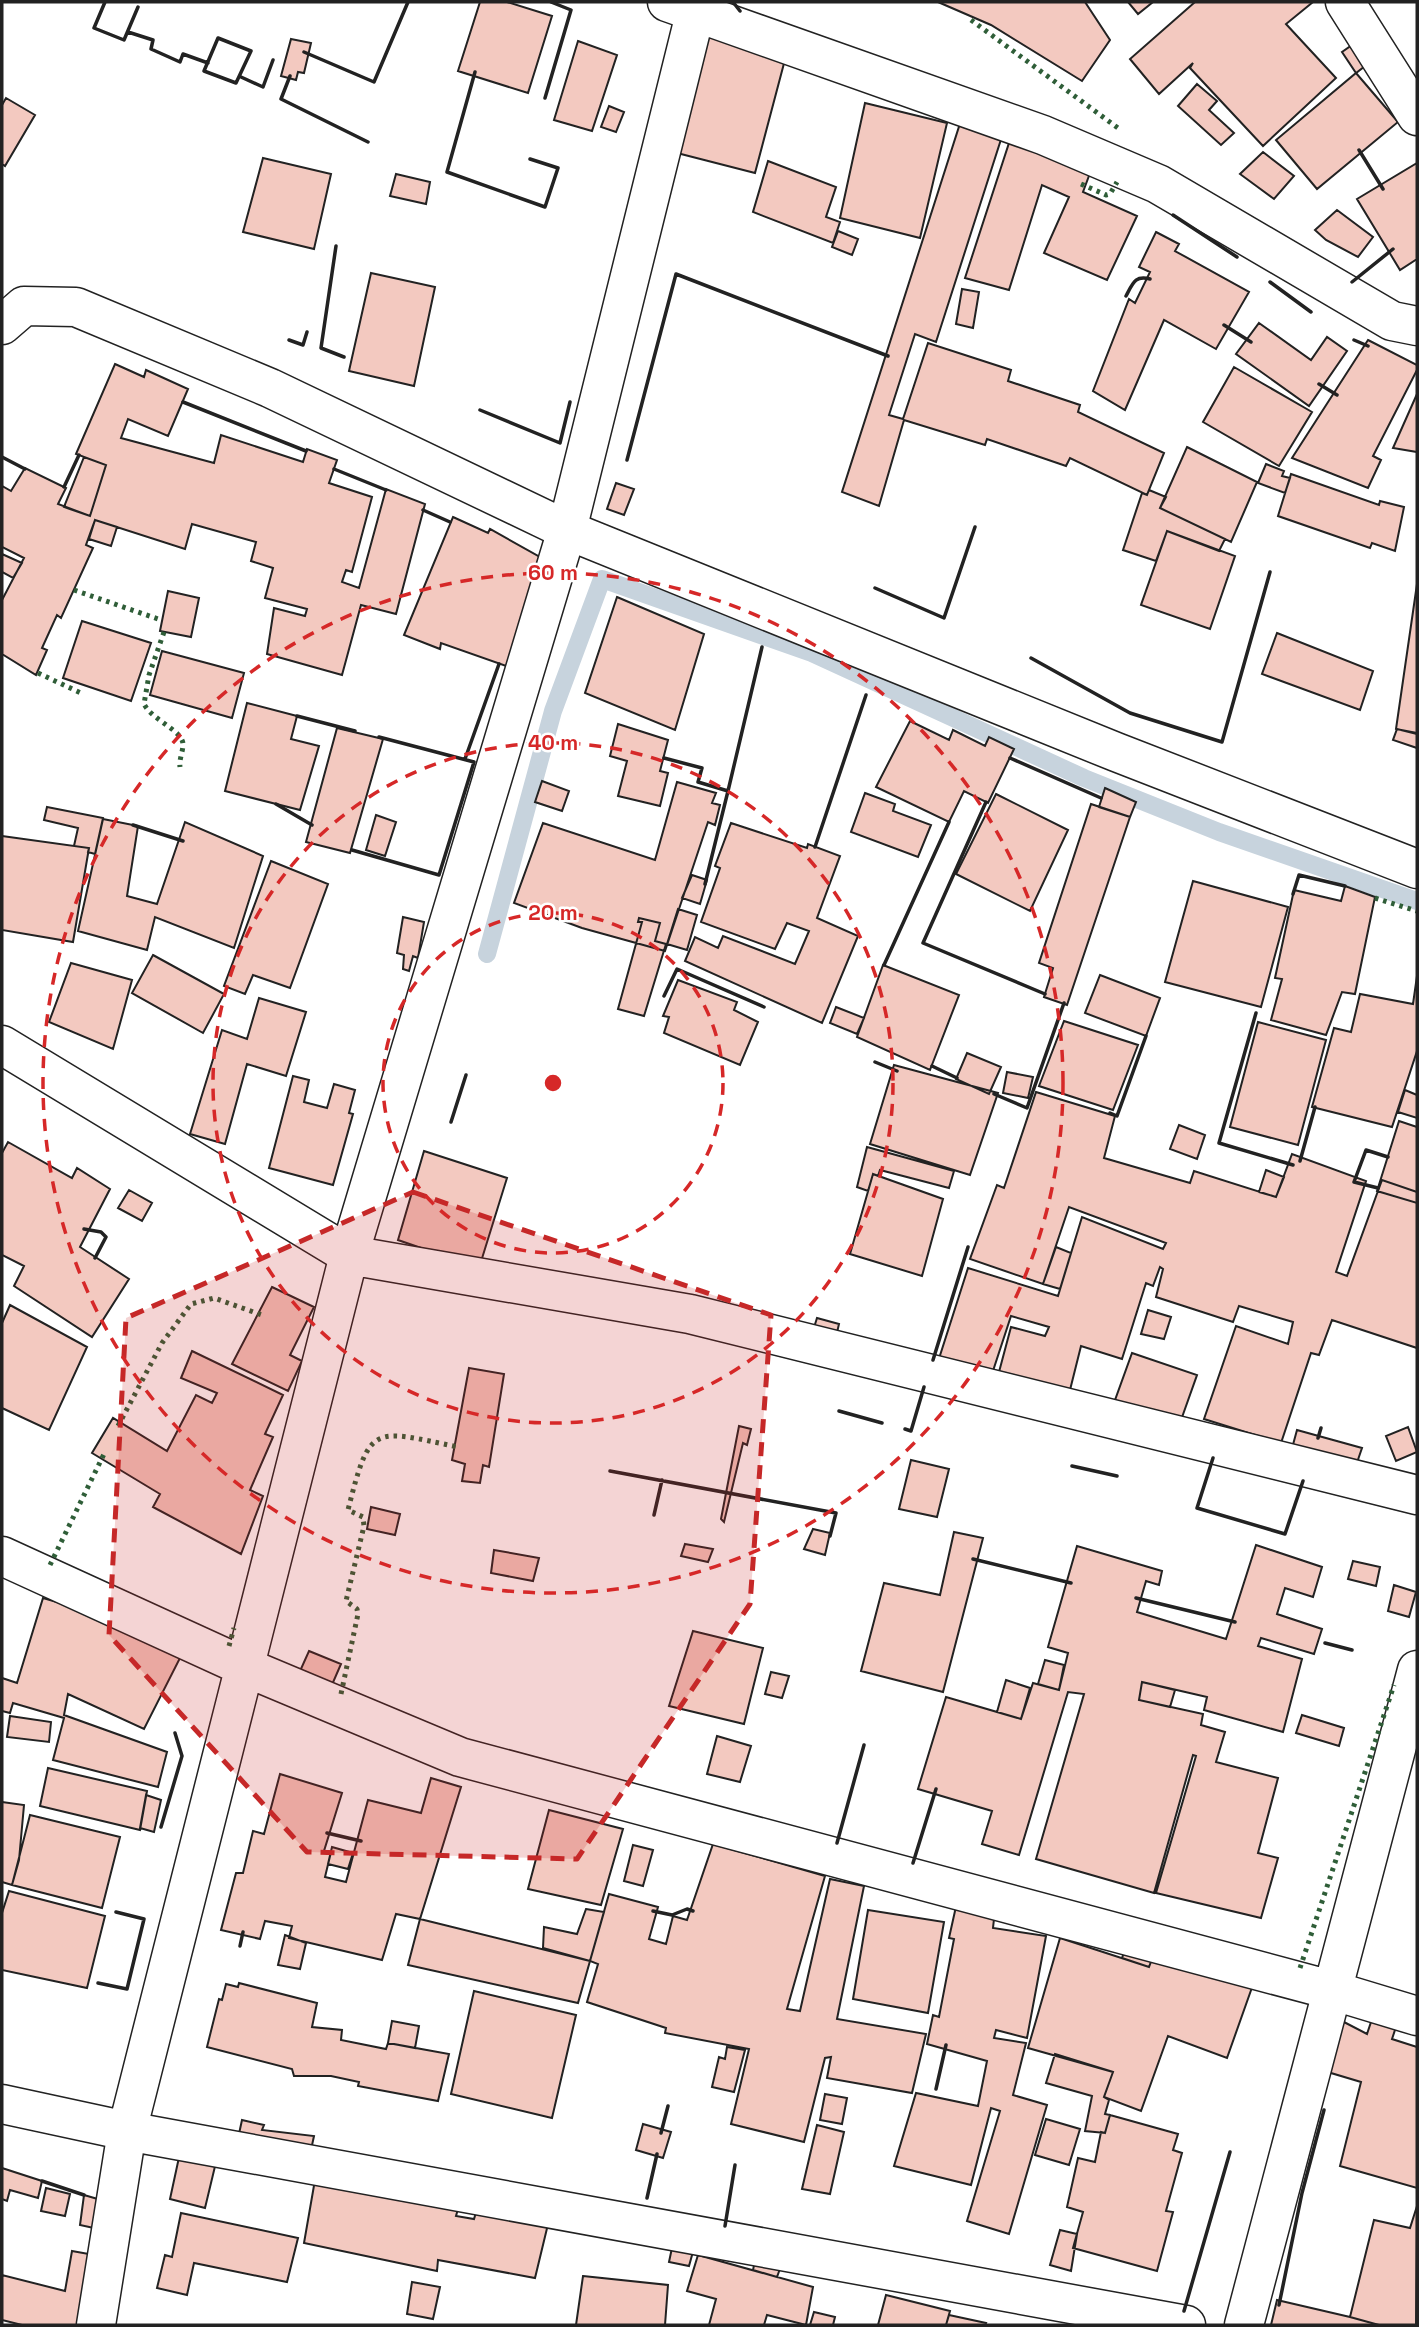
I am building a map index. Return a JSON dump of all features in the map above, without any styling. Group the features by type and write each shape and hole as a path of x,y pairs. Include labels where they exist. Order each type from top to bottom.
{"street":[{"path":"1345,2 1417,116"},
{"path":"96,2325 127,2131 349,1255 568,530 686,5 1043,135 1158,184 1392,321 1417,326"},
{"path":"2,325 24,306 76,307 270,388 568,530 1103,747 1417,869"},
{"path":"2,1045 349,1255 690,1314 1417,1495"},
{"path":"2,1556 245,1667 460,1757 1331,1990 1417,2016"},
{"path":"1244,2325 1417,1670"},
{"path":"2,2104 127,2131 1186,2325"}],"highlighted area":[{"path":"413,1192 771,1315 750,1604 577,1859 307,1852 109,1635 126,1318"}],"building":[{"path":"480,2 507,2 552,16 528,93 458,71"},
{"path":"938,2 1085,2 1110,40 1082,81 991,25"},
{"path":"1128,2 1153,2 1138,14"},
{"path":"1195,2 1313,2 1286,24 1336,78 1263,146 1190,68 1193,63 1159,94 1130,59"},
{"path":"707,30 787,52 755,173 677,153"},
{"path":"291,39 311,43 304,73 298,72 296,80 281,76"},
{"path":"578,41 617,55 592,131 554,120"},
{"path":"1355,43 1369,63 1356,73 1342,52"},
{"path":"1356,73 1398,122 1317,189 1276,140"},
{"path":"1197,84 1217,101 1209,110 1234,133 1221,145 1178,106"},
{"path":"6,98 35,115 5,166 2,164 2,105"},
{"path":"865,103 947,123 920,238 840,218"},
{"path":"609,106 624,112 616,132 601,127"},
{"path":"964,111 1004,130 936,342 915,334 889,415 903,419 928,343 1011,370 1008,381 1080,405 1078,412 1164,453 1147,495 1070,458 1066,466 987,439 985,445 904,420 879,506 842,492"},
{"path":"1009,143 1093,165 1083,192 1137,216 1107,280 1044,253 1069,197 1042,185 1009,290 965,278"},
{"path":"1263,152 1294,176 1274,199 1240,174"},
{"path":"263,158 331,174 314,249 243,232"},
{"path":"768,161 836,187 826,217 840,222 833,243 753,212"},
{"path":"1417,163 1417,259 1400,270 1357,199"},
{"path":"396,174 430,182 426,204 390,196"},
{"path":"1337,210 1373,237 1358,257 1326,240 1315,230"},
{"path":"838,231 858,239 852,255 832,247"},
{"path":"1156,232 1179,244 1175,251 1249,292 1216,349 1164,320 1125,410 1093,391 1129,299 1135,303 1150,272 1139,267"},
{"path":"371,273 435,287 414,386 349,371"},
{"path":"962,289 979,292 973,328 956,324"},
{"path":"1259,323 1311,360 1327,337 1347,351 1309,406 1236,354"},
{"path":"1368,340 1417,365 1417,370 1373,456 1381,460 1368,488 1292,458"},
{"path":"115,364 144,377 146,370 188,389 168,436 128,419 121,438 214,463 221,435 303,462 307,449 337,460 329,483 372,497 352,572 346,570 342,582 359,588 386,489 425,504 396,614 361,605 342,675 267,654 274,608 305,616 307,609 265,598 273,568 251,561 256,542 192,524 185,549 95,520 86,545 93,548 61,618 57,615 42,648 47,650 36,675 2,654 2,600 24,558 2,547 2,486 11,491 25,468 66,488 58,504 90,516 106,465 76,454"},
{"path":"1234,367 1312,412 1279,466 1203,422"},
{"path":"1417,394 1417,452 1393,448"},
{"path":"1187,447 1257,482 1231,542 1160,508"},
{"path":"84,457 106,465 90,516 64,507"},
{"path":"1266,464 1284,471 1282,476 1290,478 1285,493 1258,483"},
{"path":"1291,474 1379,505 1380,501 1404,507 1395,551 1372,543 1370,548 1278,516"},
{"path":"616,483 634,489 624,515 607,509"},
{"path":"1149,490 1166,497 1160,508 1225,539 1219,551 1167,531 1156,561 1123,550 1142,493 1147,495"},
{"path":"453,517 488,533 490,529 547,561 509,667 441,643 440,649 404,635"},
{"path":"95,520 117,527 111,546 89,539"},
{"path":"1167,531 1235,556 1210,629 1141,605"},
{"path":"2,554 22,563 13,578 2,572"},
{"path":"1417,584 1417,733 1396,729"},
{"path":"168,591 199,598 191,637 160,631"},
{"path":"617,597 704,634 675,730 585,693"},
{"path":"82,621 151,643 131,701 63,678"},
{"path":"1277,633 1373,671 1360,710 1262,674"},
{"path":"162,651 244,673 232,718 150,695"},
{"path":"247,703 297,716 291,739 319,746 300,810 225,791"},
{"path":"910,721 949,740 953,730 985,746 989,737 1014,749 988,803 964,791 949,822 876,787"},
{"path":"618,724 668,740 660,771 668,773 660,806 618,796 627,761 610,756"},
{"path":"337,728 383,739 350,853 306,842"},
{"path":"1397,729 1417,734 1417,748 1393,740"},
{"path":"542,781 569,791 562,811 535,802"},
{"path":"677,782 716,793 712,803 720,805 715,825 708,822 665,951 582,928 514,903 543,823 655,860"},
{"path":"1105,788 1136,802 1130,817 1099,807"},
{"path":"865,793 895,804 893,811 931,825 918,857 851,832"},
{"path":"996,794 1068,830 1030,911 956,874"},
{"path":"1091,804 1130,817 1067,1005 1044,997 1053,968 1039,963"},
{"path":"47,807 103,818 95,854 88,852 89,848 74,846 78,828 44,820"},
{"path":"376,815 396,822 385,856 366,850"},
{"path":"103,819 138,826 127,896 157,904 185,822 263,856 234,948 155,917 147,950 78,931"},
{"path":"731,823 807,848 808,844 840,856 817,918 858,936 822,1023 685,961 695,937 718,948 723,936 795,964 809,931 787,923 775,949 701,922 720,868 715,866"},
{"path":"2,836 89,848 73,942 2,930"},
{"path":"271,861 328,884 290,988 253,975 245,994 224,986"},
{"path":"692,875 707,880 700,904 682,898"},
{"path":"1193,881 1288,907 1261,1007 1165,982"},
{"path":"1345,886 1375,897 1355,994 1342,992 1326,1035 1271,1020 1282,979 1275,978 1294,890 1341,901"},
{"path":"678,909 697,915 687,950 667,944"},
{"path":"403,917 424,922 418,958 413,956 409,971 403,969 404,955 397,953"},
{"path":"639,918 660,923 655,941 666,944 644,1016 618,1009 642,922 638,922"},
{"path":"153,955 224,994 203,1033 132,993"},
{"path":"71,963 132,980 113,1049 49,1022"},
{"path":"883,965 959,995 930,1070 857,1037"},
{"path":"1100,975 1160,998 1146,1036 1085,1013"},
{"path":"1417,976 1417,1051 1392,1127 1312,1107 1334,1028 1351,1032 1360,994 1413,1004"},
{"path":"678,980 737,1002 734,1010 758,1022 740,1065 664,1033 669,1017 663,1016"},
{"path":"259,998 306,1012 286,1076 247,1064 225,1144 190,1134 222,1030 247,1039"},
{"path":"836,1007 864,1018 857,1034 830,1023"},
{"path":"1064,1021 1138,1045 1113,1110 1039,1086"},
{"path":"1258,1022 1326,1040 1298,1145 1230,1127"},
{"path":"967,1053 1001,1067 989,1094 956,1079"},
{"path":"894,1065 998,1093 970,1175 870,1144"},
{"path":"1007,1072 1033,1077 1028,1098 1003,1093"},
{"path":"293,1076 309,1080 304,1102 327,1108 334,1084 355,1090 349,1113 353,1114 333,1185 269,1168"},
{"path":"1405,1090 1417,1095 1417,1118 1398,1112"},
{"path":"1036,1092 1115,1116 1104,1158 1190,1183 1194,1171 1276,1197 1292,1154 1366,1181 1336,1272 1347,1276 1382,1180 1417,1192 1417,1348 1332,1320 1319,1355 1311,1353 1281,1443 1204,1419 1236,1326 1288,1344 1293,1322 1239,1306 1233,1322 1156,1297 1163,1269 1160,1267 1153,1286 1146,1283 1122,1359 1081,1346 1066,1406 995,1387 1011,1327 1045,1336 1049,1327 1011,1316 990,1380 936,1368 968,1268 1058,1296 1082,1217 1163,1249 1166,1243 1069,1207 1043,1284 970,1259 997,1185 1004,1188"},
{"path":"1399,1121 1417,1127 1417,1203 1377,1191"},
{"path":"1179,1125 1205,1135 1197,1159 1170,1149"},
{"path":"8,1142 72,1178 77,1168 110,1189 80,1247 129,1279 92,1337 14,1286 24,1266 2,1255 2,1153"},
{"path":"867,1147 954,1171 949,1188 880,1170 878,1176 873,1174 868,1191 857,1187"},
{"path":"424,1151 507,1178 479,1268 398,1240"},
{"path":"1266,1170 1284,1177 1276,1197 1259,1192"},
{"path":"873,1174 943,1199 922,1276 850,1254"},
{"path":"129,1190 152,1203 142,1221 118,1208"},
{"path":"1056,1247 1071,1253 1060,1289 1043,1284"},
{"path":"272,1287 314,1307 290,1355 302,1361 288,1391 232,1364"},
{"path":"10,1305 87,1347 49,1430 2,1408 2,1323"},
{"path":"1148,1310 1171,1317 1164,1339 1141,1334"},
{"path":"817,1318 839,1324 835,1341 812,1334"},
{"path":"192,1351 283,1395 265,1434 273,1437 250,1490 263,1496 241,1554 153,1507 160,1494 92,1453 113,1418 167,1451 196,1395 212,1403 217,1393 181,1378"},
{"path":"1132,1353 1197,1375 1175,1437 1110,1414"},
{"path":"469,1368 504,1374 489,1467 483,1465 480,1483 462,1481 465,1464 452,1460"},
{"path":"739,1426 751,1429 747,1445 743,1443 724,1522 721,1519"},
{"path":"1408,1427 1417,1452 1396,1461 1386,1436"},
{"path":"1297,1430 1362,1448 1351,1480 1288,1463"},
{"path":"911,1460 949,1469 937,1517 899,1509"},
{"path":"371,1507 400,1514 395,1535 367,1529"},
{"path":"813,1529 830,1533 825,1555 804,1549"},
{"path":"954,1532 983,1538 943,1692 861,1671 884,1583 940,1595"},
{"path":"685,1544 713,1549 708,1562 681,1556"},
{"path":"1256,1545 1322,1567 1313,1597 1285,1588 1277,1614 1322,1629 1314,1654 1261,1638 1258,1646 1302,1659 1283,1732 1204,1710 1207,1697 1142,1682 1139,1700 1203,1714 1201,1725 1225,1732 1216,1762 1278,1778 1258,1853 1278,1858 1261,1918 1156,1893 1196,1756 1193,1755 1154,1893 1036,1859 1084,1694 1068,1692 1019,1855 982,1844 992,1811 918,1789 946,1697 1021,1719 1033,1683 1059,1690 1068,1653 1048,1647 1077,1546 1162,1571 1159,1585 1146,1581 1137,1612 1226,1639"},
{"path":"494,1550 539,1558 533,1581 491,1573"},
{"path":"1353,1561 1380,1567 1376,1586 1348,1579"},
{"path":"1394,1585 1416,1592 1409,1617 1388,1611"},
{"path":"43,1598 81,1609 180,1658 144,1729 68,1694 64,1715 167,1752 158,1787 53,1760 64,1718 13,1703 10,1713 2,1711 2,1678 17,1683"},
{"path":"693,1631 763,1648 744,1724 669,1706"},
{"path":"309,1651 341,1664 328,1694 296,1680"},
{"path":"1045,1660 1064,1665 1059,1690 1038,1684"},
{"path":"771,1672 789,1676 782,1698 765,1694"},
{"path":"1006,1680 1030,1688 1021,1719 997,1712"},
{"path":"1142,1682 1175,1690 1170,1707 1139,1700"},
{"path":"1302,1715 1344,1728 1339,1746 1296,1733"},
{"path":"10,1716 51,1722 49,1742 7,1737"},
{"path":"717,1736 751,1746 740,1782 707,1774"},
{"path":"48,1768 147,1791 140,1830 40,1806"},
{"path":"280,1774 342,1793 324,1851 331,1852 325,1877 346,1882 368,1800 421,1813 431,1778 461,1787 420,1919 396,1914 382,1960 289,1938 292,1926 265,1921 260,1939 221,1930 236,1873 243,1873 253,1831 264,1834"},
{"path":"146,1795 161,1800 154,1832 140,1828"},
{"path":"2,1802 24,1805 19,1860 12,1885 2,1882"},
{"path":"549,1810 623,1829 601,1905 528,1889"},
{"path":"30,1815 120,1837 102,1908 12,1885"},
{"path":"713,1844 825,1876 787,2009 800,2011 830,1879 864,1886 837,2019 926,2034 912,2093 827,2078 831,2057 825,2058 804,2142 731,2124 749,2049 665,2033 666,2028 587,2002 598,1964 590,1961 609,1894 658,1907 649,1939 666,1944 673,1916 687,1920"},
{"path":"633,1845 653,1850 643,1886 624,1881"},
{"path":"332,1847 353,1853 348,1869 328,1864"},
{"path":"9,1891 105,1916 87,1988 2,1970 2,1913"},
{"path":"957,1902 995,1910 993,1928 1046,1936 1027,2038 996,2030 994,2038 1026,2043 1013,2095 1047,2105 1009,2234 967,2221 1000,2111 991,2108 971,2185 894,2166 916,2093 978,2106 987,2061 927,2044 933,2015 939,2017 954,1939 949,1938"},
{"path":"586,1909 604,1912 590,1961 543,1948 544,1927 577,1934"},
{"path":"868,1910 944,1922 928,2013 853,1999"},
{"path":"420,1919 590,1961 578,2003 408,1965"},
{"path":"285,1935 306,1943 300,1969 278,1965"},
{"path":"1060,1938 1149,1967 1155,1951 1255,1979 1227,2058 1168,2036 1141,2111 1104,2097 1113,2072 1028,2048"},
{"path":"1128,1943 1155,1951 1149,1967 1122,1958"},
{"path":"239,1983 317,2003 312,2027 342,2030 341,2040 386,2049 388,2043 449,2054 438,2101 358,2086 359,2082 331,2076 294,2076 292,2069 207,2047 219,1999 222,2000 226,1984 238,1987"},
{"path":"474,1991 576,2015 552,2118 451,2094"},
{"path":"1375,2010 1399,2018 1392,2039 1417,2047 1417,2188 1340,2166 1361,2082 1321,2070 1342,2021 1367,2034"},
{"path":"392,2021 419,2026 415,2048 388,2043"},
{"path":"727,2047 745,2050 734,2092 712,2087 719,2057 725,2059"},
{"path":"1055,2054 1113,2072 1104,2097 1109,2100 1105,2114 1110,2115 1105,2133 1085,2131 1092,2096 1046,2083"},
{"path":"825,2094 847,2098 842,2124 820,2120"},
{"path":"1110,2115 1178,2134 1173,2150 1182,2153 1166,2211 1173,2212 1157,2271 1073,2248 1083,2212 1067,2207 1078,2158 1095,2162 1101,2132 1105,2133"},
{"path":"1046,2119 1080,2129 1069,2165 1035,2155"},
{"path":"242,2120 264,2125 262,2130 314,2136 309,2159 237,2143"},
{"path":"643,2124 671,2132 663,2158 636,2150"},
{"path":"817,2125 844,2132 830,2194 802,2189"},
{"path":"181,2148 217,2158 205,2208 170,2199"},
{"path":"2,2168 42,2181 38,2198 10,2190 7,2201 2,2199"},
{"path":"316,2174 460,2202 456,2216 474,2219 478,2206 549,2220 535,2278 438,2260 437,2271 304,2243"},
{"path":"46,2188 70,2194 65,2216 41,2211"},
{"path":"84,2195 108,2202 103,2230 80,2225"},
{"path":"1417,2206 1416,2325 1379,2325 1350,2317 1374,2220 1410,2228"},
{"path":"181,2213 298,2238 287,2282 194,2263 187,2295 157,2288 165,2255 172,2257"},
{"path":"1060,2230 1077,2234 1071,2271 1050,2265"},
{"path":"673,2243 694,2248 689,2266 669,2262"},
{"path":"72,2251 100,2256 88,2325 22,2325 2,2320 2,2275 65,2291"},
{"path":"698,2255 813,2287 806,2325 767,2315 764,2325 709,2325 716,2299 687,2291"},
{"path":"756,2256 782,2263 777,2277 753,2270"},
{"path":"583,2276 668,2285 665,2325 576,2325"},
{"path":"412,2282 440,2287 433,2319 407,2314"},
{"path":"886,2295 950,2311 946,2325 878,2325"},
{"path":"1277,2300 1350,2317 1379,2325 1271,2325"},
{"path":"814,2312 835,2317 833,2325 810,2325"},
{"path":"949,2315 986,2323 946,2325"}],"waterway":[{"path":"487,954 553,711 602,579 812,653 1084,778 1219,832 1417,901"}],"hedge":[{"path":"971,20 1118,128"},
{"path":"1081,184 1106,195 1110,194 1117,182"},
{"path":"74,590 161,620"},
{"path":"164,632 149,675 144,704 181,739 183,744 180,767"},
{"path":"38,673 83,694"},
{"path":"1375,898 1417,911"},
{"path":"118,1426 162,1343 191,1304 214,1298 262,1315"},
{"path":"341,1694 358,1614 357,1609 346,1601 364,1526 363,1517 348,1510 362,1461 370,1447 379,1439 391,1436 458,1447"},
{"path":"50,1565 104,1454"},
{"path":"229,1646 234,1628"},
{"path":"1300,1968 1394,1685"}],"wall":[{"path":"105,2 94,28 124,40 138,7"},
{"path":"304,52 374,82 408,2"},
{"path":"545,98 571,10 551,2"},
{"path":"733,2 740,11"},
{"path":"128,32 153,40 151,49 180,62 183,54 208,63"},
{"path":"218,38 251,51 236,83 204,71 218,38"},
{"path":"241,77 263,87 273,60"},
{"path":"475,72 447,172 545,207 558,168 530,159"},
{"path":"290,76 281,99 368,142"},
{"path":"1359,150 1383,189"},
{"path":"1173,215 1237,257"},
{"path":"336,246 321,348 344,357"},
{"path":"1352,282 1393,249"},
{"path":"627,460 676,274 888,356"},
{"path":"1126,296 1138,279 1150,279"},
{"path":"1270,282 1311,312"},
{"path":"1224,325 1251,342"},
{"path":"289,340 303,345 307,332"},
{"path":"1354,340 1368,346"},
{"path":"1319,384 1337,395"},
{"path":"183,402 306,451"},
{"path":"480,410 560,443 570,402"},
{"path":"64,487 79,455"},
{"path":"2,457 25,469"},
{"path":"334,469 386,490"},
{"path":"423,510 450,522"},
{"path":"875,588 944,618 975,527"},
{"path":"1031,658 1130,713 1222,742 1270,572"},
{"path":"728,791 762,647"},
{"path":"465,759 499,664"},
{"path":"815,847 866,695"},
{"path":"297,716 355,731"},
{"path":"352,850 439,875 474,762 379,737"},
{"path":"664,758 702,768 698,782 728,791 705,884"},
{"path":"1010,758 1101,798"},
{"path":"986,802 923,943 1045,994"},
{"path":"276,804 312,825"},
{"path":"884,965 949,822"},
{"path":"133,825 183,841"},
{"path":"1293,894 1299,875 1345,886"},
{"path":"664,996 677,969 764,1007"},
{"path":"994,1094 1027,1108 1064,1003"},
{"path":"1256,1013 1219,1143 1293,1165"},
{"path":"1110,1113 1117,1116 1146,1036"},
{"path":"875,1062 897,1071"},
{"path":"932,1066 957,1078"},
{"path":"451,1122 466,1075"},
{"path":"1300,1161 1315,1107"},
{"path":"1378,1188 1354,1182 1366,1150 1388,1157"},
{"path":"84,1229 101,1232 106,1237 95,1258"},
{"path":"933,1360 968,1247"},
{"path":"905,1429 911,1431 924,1387"},
{"path":"839,1411 882,1423"},
{"path":"1318,1438 1321,1428"},
{"path":"1213,1458 1197,1508 1285,1534 1303,1481"},
{"path":"1072,1466 1117,1476"},
{"path":"610,1471 836,1513 830,1536"},
{"path":"654,1515 662,1480"},
{"path":"973,1559 1071,1583"},
{"path":"1136,1598 1235,1622"},
{"path":"1325,1643 1352,1650"},
{"path":"161,1827 182,1756 175,1733"},
{"path":"837,1843 864,1745"},
{"path":"913,1863 936,1789"},
{"path":"327,1833 361,1841"},
{"path":"653,1911 672,1915 687,1909 693,1911"},
{"path":"98,1983 127,1989 144,1919 116,1912"},
{"path":"240,1946 243,1932"},
{"path":"936,2089 946,2045"},
{"path":"661,2133 668,2106"},
{"path":"1279,2305 1302,2193 1324,2110"},
{"path":"1184,2311 1230,2152"},
{"path":"647,2198 657,2154"},
{"path":"725,2226 735,2165"},
{"path":"42,2181 84,2195"}]}
